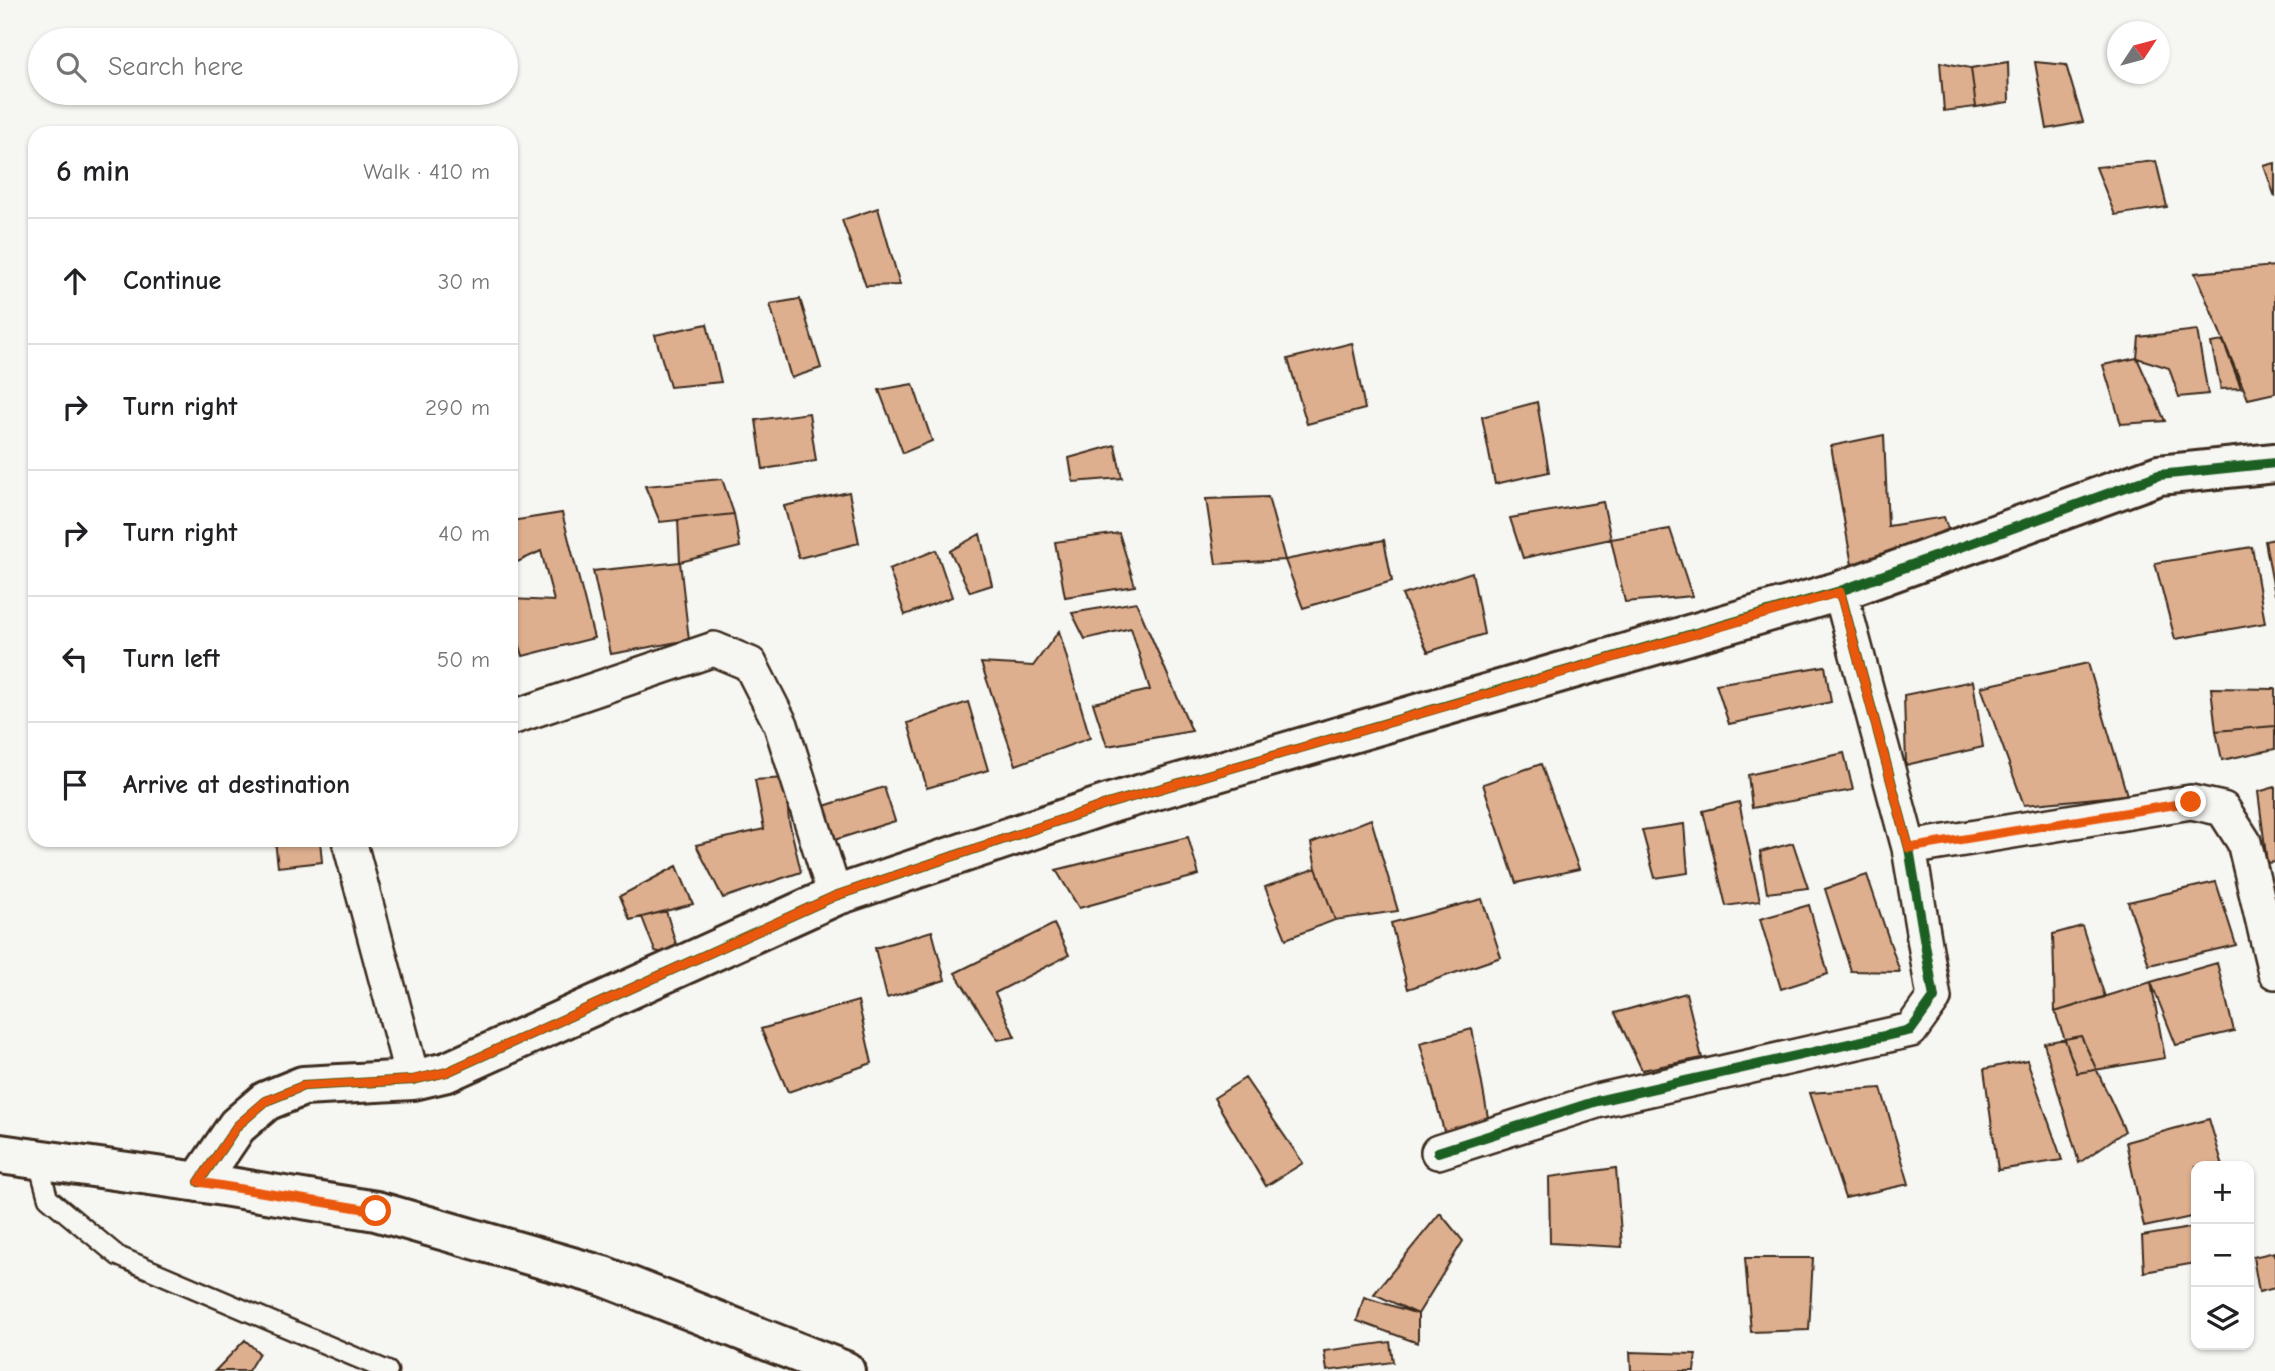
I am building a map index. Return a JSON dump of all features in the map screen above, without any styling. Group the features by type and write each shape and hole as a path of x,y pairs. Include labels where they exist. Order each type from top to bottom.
{"street":[{"path":"199,1182 237,1126 266,1101 303,1086 412,1080 447,1072 835,896 1111,803 1840,592 2159,475 2275,463"},
{"path":"1437,1152 1597,1101 1911,1030 1934,998 1909,848 1840,592"},
{"path":"518,716 714,649 750,664 781,725 835,896"},
{"path":"1909,848 2191,802 2223,809 2244,842 2275,972"},
{"path":"351,847 412,1080"},
{"path":"18,1156 376,1211 603,1276 845,1371"}],"lane":[{"path":"18,1156 48,1198 118,1256 388,1371"}],"building":[{"path":"1940,62 1971,68 1976,107 1944,111"},
{"path":"2008,62 2009,102 1976,107 1971,68"},
{"path":"2035,62 2066,65 2083,122 2047,129"},
{"path":"2156,161 2167,207 2115,215 2096,167"},
{"path":"2275,163 2275,197 2264,166"},
{"path":"878,208 900,285 866,286 842,220"},
{"path":"2275,266 2275,393 2248,399 2195,273"},
{"path":"800,299 821,368 791,378 770,304"},
{"path":"707,324 721,382 670,387 655,335"},
{"path":"2197,330 2208,394 2179,397 2169,368 2137,358 2139,337"},
{"path":"2223,341 2241,388 2221,389 2211,343"},
{"path":"1352,343 1365,409 1307,424 1288,359"},
{"path":"2137,358 2165,421 2121,424 2103,365"},
{"path":"913,384 932,441 903,453 879,390"},
{"path":"1537,402 1549,472 1495,484 1482,417"},
{"path":"809,413 816,461 763,469 756,420"},
{"path":"1884,435 1888,526 1944,517 1952,541 1852,565 1831,446"},
{"path":"1115,445 1122,478 1073,482 1069,458"},
{"path":"722,479 734,514 660,522 645,486"},
{"path":"849,492 859,543 799,558 784,506"},
{"path":"1268,497 1285,560 1216,564 1206,499"},
{"path":"1603,502 1611,539 1523,558 1510,518"},
{"path":"562,513 594,638 523,656 518,639 518,599 554,601 541,551 518,562 518,520"},
{"path":"734,514 740,547 680,562 678,520"},
{"path":"1670,529 1692,596 1625,602 1611,539"},
{"path":"1119,533 1135,586 1065,597 1055,542"},
{"path":"980,534 992,585 970,592 950,551"},
{"path":"2275,539 2275,595 2265,541"},
{"path":"1384,540 1392,581 1303,608 1285,560"},
{"path":"2252,547 2265,623 2175,639 2155,563"},
{"path":"936,550 952,597 905,615 889,569"},
{"path":"680,562 689,640 611,654 593,571"},
{"path":"1472,572 1484,634 1428,652 1402,595"},
{"path":"1136,602 1192,731 1107,746 1093,703 1150,690 1131,628 1085,639 1072,613"},
{"path":"1059,631 1090,738 1016,765 981,663 1033,666"},
{"path":"2088,663 2127,795 2024,805 1981,687"},
{"path":"1825,666 1831,702 1729,724 1716,684"},
{"path":"1973,681 1983,747 1906,765 1904,695"},
{"path":"2211,688 2275,689 2275,726 2216,731"},
{"path":"968,702 988,770 927,788 908,723"},
{"path":"2275,726 2275,749 2222,760 2216,731"},
{"path":"1844,753 1853,790 1752,808 1748,775"},
{"path":"1541,764 1579,869 1516,883 1483,784"},
{"path":"785,778 789,821 801,872 723,898 696,845 764,829 755,780"},
{"path":"884,787 895,821 831,841 821,807"},
{"path":"2275,787 2275,862 2267,863 2258,792"},
{"path":"1739,802 1760,901 1726,906 1703,811"},
{"path":"1371,819 1398,911 1335,920 1316,868 1311,843"},
{"path":"1684,824 1688,873 1655,878 1642,830"},
{"path":"1188,837 1199,875 1079,908 1056,870"},
{"path":"1793,843 1808,888 1767,893 1760,852"},
{"path":"276,847 321,847 322,862 278,867"},
{"path":"677,866 693,904 630,920 620,896"},
{"path":"1316,868 1335,920 1286,939 1265,887"},
{"path":"1867,875 1900,972 1851,971 1825,889"},
{"path":"2216,882 2236,945 2149,965 2128,902"},
{"path":"1482,899 1501,957 1408,989 1391,923"},
{"path":"1809,905 1828,974 1781,989 1760,919"},
{"path":"666,911 680,957 655,951 642,917"},
{"path":"1054,924 1069,955 995,993 1015,1037 998,1040 955,973"},
{"path":"2082,926 2105,997 2055,1012 2053,934"},
{"path":"932,931 945,980 887,998 875,948"},
{"path":"2217,963 2234,1031 2176,1045 2151,982"},
{"path":"2151,982 2165,1058 2077,1073 2055,1012"},
{"path":"1686,993 1702,1058 1642,1070 1615,1013"},
{"path":"858,1001 872,1063 788,1092 761,1029"},
{"path":"1472,1029 1489,1123 1444,1131 1420,1043"},
{"path":"2081,1036 2125,1131 2079,1163 2044,1043"},
{"path":"2027,1060 2062,1160 1998,1170 1984,1069"},
{"path":"1245,1078 1303,1163 1266,1186 1214,1098"},
{"path":"1881,1088 1909,1184 1845,1198 1810,1093"},
{"path":"2209,1119 2222,1161 2191,1161 2191,1217 2144,1227 2126,1142"},
{"path":"1616,1168 1622,1247 1550,1243 1549,1177"},
{"path":"1440,1213 1463,1241 1418,1314 1374,1294"},
{"path":"2191,1228 2191,1264 2144,1272 2142,1236"},
{"path":"2275,1252 2275,1288 2259,1292 2254,1257"},
{"path":"1745,1258 1813,1258 1809,1330 1751,1332"},
{"path":"1364,1297 1418,1314 1418,1343 1357,1321"},
{"path":"245,1340 259,1353 248,1371 215,1371"},
{"path":"1390,1342 1393,1362 1327,1371 1324,1351"},
{"path":"1630,1352 1696,1354 1694,1371 1631,1371"}],"cycle path":[{"path":"199,1182 237,1126 266,1101 303,1086 413,1080 447,1072 835,896 1111,803 1840,591 2159,475 2275,463"},
{"path":"1438,1152 1597,1101 1911,1030 1934,998 1909,848 1840,591"}],"route":[{"path":"376,1211 199,1182 237,1126 266,1101 303,1086 412,1080 447,1072 835,896 1111,803 1840,592 1909,848 2191,802"}]}
